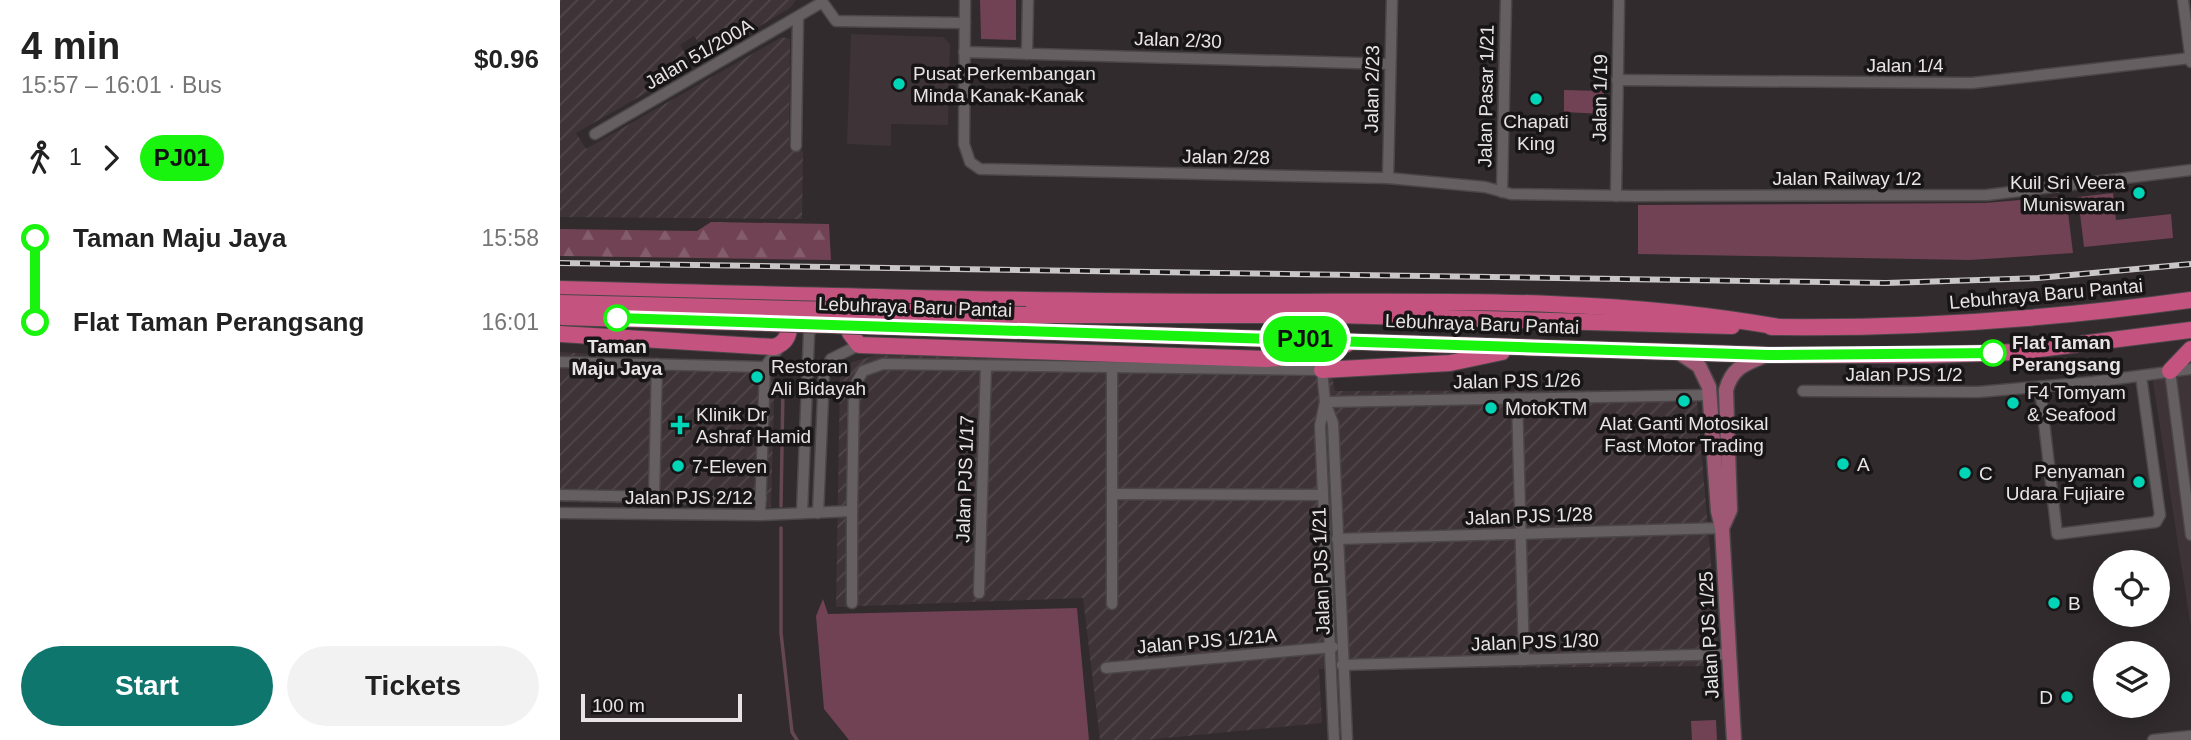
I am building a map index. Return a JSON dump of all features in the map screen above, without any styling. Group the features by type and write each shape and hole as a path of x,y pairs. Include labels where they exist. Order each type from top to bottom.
{"highway":[{"path":"560,289 880,298 1572,304 1705,314 1779,327"},
{"path":"560,334 766,348 781,345 789,331 788,314 777,299 761,294"},
{"path":"880,298 863,306 850,318 850,333 859,345 1266,359 1315,355 1360,340"},
{"name":"Lebuhraya Baru Pantai","path":"561,312 1336,315 1779,327 1947,325 2085,315 2191,300"},
{"name":"Lebuhraya Baru Pantai","path":"561,312 1023,331 1768,355 2016,352 2191,330"},
{"path":"1322,370 1450,363 1525,347"},
{"path":"2171,371 2191,349"}],"main road":[{"name":"Jalan PJS 1/25","path":"1678,352 1699,366 1707,379 1710,395 1718,511 1722,528 1734,740"},
{"name":"Jalan PJS 1/25","path":"1722,528 1730,510 1726,390 1729,378 1740,365 1768,355"}],"street":[{"path":"964,52 965,0"},
{"path":"1027,54 1028,0"},
{"name":"Jalan 2/23","path":"1388,178 1392,0"},
{"name":"Jalan Pasar 1/21","path":"1502,192 1506,0"},
{"name":"Jalan 1/19","path":"1616,195 1619,0"},
{"path":"2183,0 2191,59"},
{"path":"821,2 836,21 965,23"},
{"name":"Jalan 51/200A","path":"595,134 821,2"},
{"path":"796,146 798,16"},
{"name":"Jalan 2/30","path":"964,52 1390,64"},
{"name":"Jalan 2/28","path":"964,52 964,144 972,166 980,169 1388,178 1485,187 1502,192"},
{"name":"Jalan 1/4","path":"1617,80 1972,83 2191,59"},
{"name":"Jalan Railway 1/2","path":"1502,192 1616,195 1987,195 2191,170"},
{"path":"802,513 808,334 817,316 825,309 880,298"},
{"path":"760,515 765,367 781,345"},
{"path":"818,513 824,374 831,359 859,345"},
{"path":"560,362 765,367"},
{"path":"654,497 657,364"},
{"path":"852,603 854,387 863,371 883,364 1322,370"},
{"name":"Jalan PJS 1/17","path":"979,593 986,366"},
{"path":"1112,368 1112,604"},
{"name":"Jalan PJS 1/2","path":"1804,391 1978,392 2040,388 2191,369"},
{"name":"Jalan PJS 1/21","path":"1322,370 1325,402 1333,423 1347,740"},
{"path":"2171,371 2191,535"},
{"path":"2040,388 2057,534 2156,522 2160,515 2141,376"},
{"name":"Jalan PJS 1/26","path":"1325,402 1710,395"},
{"path":"1517,398 1524,660"},
{"name":"Jalan PJS 1/21","path":"1325,402 1320,426 1334,740"},
{"path":"1112,494 1323,495"},
{"path":"560,495 761,499"},
{"name":"Jalan PJS 2/12","path":"560,513 760,515 852,512"},
{"name":"Jalan PJS 1/28","path":"1337,539 1722,528"},
{"name":"Jalan PJS 1/21A","path":"1106,668 1341,646"},
{"name":"Jalan PJS 1/30","path":"1342,665 1729,654"},
{"path":"2153,740 2191,736"}],"shaded area":[{"path":"560,0 796,0 790,8 708,57 694,36 680,45 693,66 576,133 586,149 782,37 790,39 789,150 803,151 802,219 560,217"},
{"name":"Pusat Perkembangan Minda Kanak-Kanak","path":"851,34 943,37 950,44 948,125 891,124 891,146 847,144"},
{"path":"560,352 775,365 771,507 560,502"},
{"path":"877,355 1330,365 1335,391 1696,390 1720,666 1319,669 1322,723 1145,740 1100,740 1083,598 836,607 840,376 852,362"},
{"path":"2191,364 2191,628 2151,369"}],"green space":[{"path":"980,0 1016,0 1016,40 981,39"},
{"path":"1564,90 1604,91 1603,114 1564,112"},
{"path":"2113,193 2116,220 2171,214 2173,238 2084,247 2078,197"},
{"path":"2066,196 2073,253 1970,260 1638,254 1638,205 1985,203"},
{"path":"711,222 829,224 831,260 560,256 560,229 697,231"},
{"path":"823,599 828,614 1077,608 1089,740 849,740 824,709 816,616"},
{"path":"1716,720 1717,740 1692,740 1691,721"}],"waterway":[{"path":"781,506 783,387"},
{"path":"781,528 781,633 792,732 797,740"}],"railway":[{"path":"560,263 1886,283 2038,278 2191,264"}],"bus line":[{"name":"PJ01","path":"617,318 1768,355 1993,353"}],"place":[{"name":"Pusat Perkembangan Minda Kanak-Kanak","path":"899,84"},
{"name":"Chapati King","path":"1536,99"},
{"name":"Kuil Sri Veera Muniswaran","path":"2139,193"},
{"name":"Taman Maju Jaya","path":"617,318"},
{"name":"Flat Taman Perangsang","path":"1993,353"},
{"name":"Restoran Ali Bidayah","path":"757,377"},
{"name":"Alat Ganti Motosikal Fast Motor Trading","path":"1684,401"},
{"name":"F4 Tomyam & Seafood","path":"2013,403"},
{"name":"MotoKTM","path":"1491,408"},
{"name":"Klinik Dr Ashraf Hamid","path":"680,425"},
{"name":"A","path":"1843,464"},
{"name":"7-Eleven","path":"678,466"},
{"name":"C","path":"1965,473"},
{"name":"Penyaman Udara Fujiaire","path":"2139,482"},
{"name":"B","path":"2054,603"},
{"name":"D","path":"2067,697"}]}
